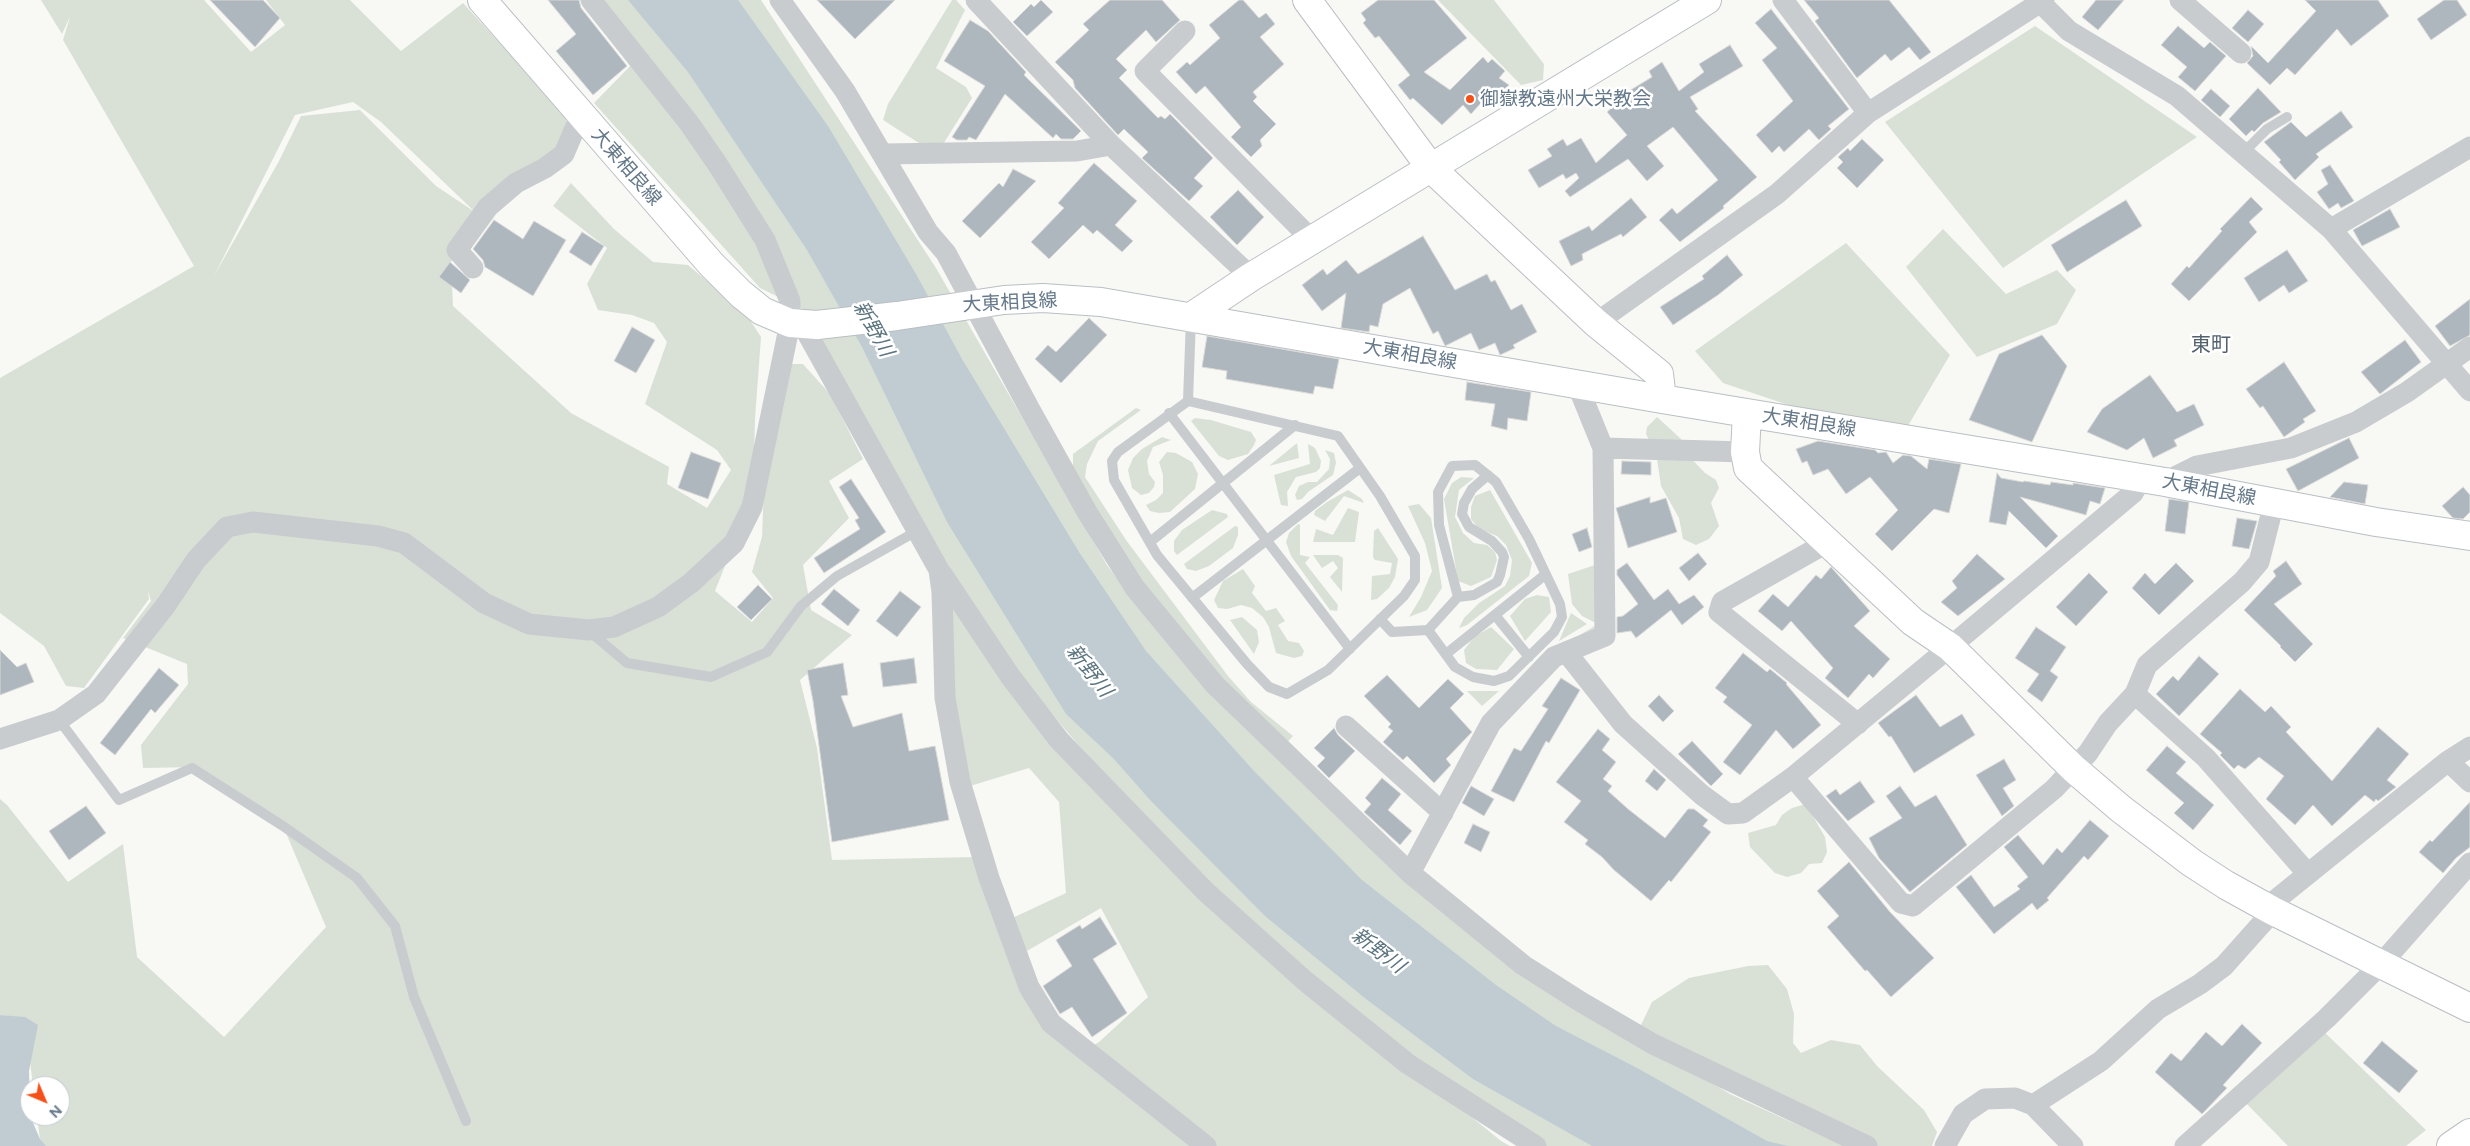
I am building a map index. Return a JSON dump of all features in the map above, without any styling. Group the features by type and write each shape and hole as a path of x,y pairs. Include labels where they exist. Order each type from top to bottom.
{"main road":[{"name":"大東相良線","path":"482,0 711,264 741,294 762,311 803,324 897,316 969,304 1043,298 1101,302 1662,399 2154,480 2376,522 2470,536"},
{"path":"1307,0 1431,168 1596,323 1659,374 1662,399"},
{"path":"1191,317 1251,278 1707,0"},
{"path":"1748,413 1745,452 1748,468 1913,622 1950,647 2074,769 2121,809 2192,863 2270,909 2470,1008"},
{"path":"2451,1146 2470,1133"}],"street":[{"path":"591,0 689,123 765,240 790,301 939,570 1010,676 1059,740 1204,891 1304,980 1408,1064 1536,1146"},
{"path":"780,0 846,90 928,232 946,253 969,304 1087,512 1134,588 1215,685 1410,873 1523,965 1580,1002 1653,1044 1867,1146"},
{"path":"976,0 1111,145 1251,278"},
{"path":"1783,0 1868,113"},
{"path":"2180,0 2242,53"},
{"path":"1596,323 1777,194 1868,113 2041,1 2069,31 2176,96 2331,229 2470,391"},
{"path":"1185,31 1145,71 1313,241"},
{"path":"473,268 457,250 488,207 516,183 545,168 564,154 581,114"},
{"path":"884,154 1077,151 1111,145"},
{"path":"2331,229 2470,147"},
{"path":"0,739 59,720 79,709 96,694 114,674 166,605 196,560 227,526 253,522 378,536 404,543 484,604 529,624 589,630 614,627 658,607 691,583 734,542 752,507 803,324"},
{"path":"1567,652 1623,724 1702,795 1728,814 1743,813 1793,777 1858,724 2133,493 2154,480 2196,466 2291,448 2356,422 2447,364 2470,347"},
{"path":"1410,873 1491,723 1554,657 1605,636 1603,448 1577,384"},
{"path":"1603,448 1745,452"},
{"path":"1793,777 1901,903 1913,906 2054,789 2074,769 2108,723 2135,694 2147,665 2242,582 2259,562 2274,503"},
{"path":"1828,542 1722,602 1719,612 1858,724"},
{"path":"939,570 942,592 945,698 960,782 989,878 1029,987 1051,1023 1206,1146"},
{"path":"2135,694 2206,758 2308,874"},
{"path":"1346,726 1443,813"},
{"path":"2034,1105 2101,1061 2158,1009 2200,984 2224,966 2270,909 2308,874 2448,761 2470,747"},
{"path":"2448,761 2470,782"},
{"path":"2185,1146 2327,1018 2380,964 2470,863"},
{"path":"1945,1146 1963,1114 1985,1099 2015,1098 2034,1105 2073,1146"}],"lane":[{"path":"2243,153 2267,129 2287,117"},
{"path":"1188,401 1191,317"},
{"path":"1188,401 1338,436 1380,496 1415,556 1415,580 1404,596 1328,670 1287,694 1269,687 1157,555 1114,480 1112,462 1118,452 1188,401"},
{"path":"1169,413 1265,541 1350,649"},
{"path":"1150,542 1295,425"},
{"path":"1428,630 1455,667 1473,677 1494,681 1509,676 1554,632 1562,618 1560,604 1546,574 1496,482 1474,464 1452,466 1438,492 1439,525 1458,597"},
{"path":"1192,598 1360,468"},
{"path":"1380,619 1392,632 1428,630 1458,597 1474,595 1496,582 1500,575 1504,557 1502,552 1492,541 1469,527 1462,514 1464,503 1472,489 1488,475"},
{"path":"589,630 627,663 711,677 767,652 801,606 837,576 917,531"},
{"path":"1446,654 1546,574"},
{"path":"1495,615 1529,657"},
{"path":"59,720 119,800 192,768 283,826 357,878 395,926 414,997 466,1121"}],"shaded area":[{"path":"41,0 204,0 251,52 285,25 266,0 350,0 401,51 463,3 567,116 564,145 478,215 451,262 453,306 571,413 669,467 667,484 707,508 731,470 717,450 645,404 667,342 654,323 632,315 598,310 587,284 607,248 553,206 571,183 614,229 653,262 688,265 746,314 761,337 754,457 734,543 715,591 752,622 773,598 752,572 762,537 764,485 790,364 803,364 830,394 863,459 829,481 849,518 803,565 811,610 852,635 800,680 817,748 832,860 975,857 1008,920 1066,893 1059,802 1029,768 970,786 950,707 952,599 1169,852 1014,669 912,515 801,308 760,288 594,103 637,59 592,0 761,0 936,268 1107,565 1143,613 1523,965 1730,1094 1844,1146 1544,1146 1349,1017 1501,1141 1510,1146 44,1146 40,1139 38,1126 70,1126 70,1076 32,1076 25,1018 0,1015 0,799 7,805 68,882 123,844 137,957 224,1037 326,927 283,826 195,767 143,768 141,745 188,684 187,664 123,638 151,601 148,591 149,599 84,688 66,686 44,646 0,613 0,378 194,266 63,40 70,17 62,34","holes":["353,102 381,122 475,212 436,186 360,110 301,116 279,161 214,276 295,115","1101,908 1148,997 1099,1042 1086,1050 1051,1023 1020,955"]},
{"path":"952,0 956,0 965,10 936,68 966,87 972,98 940,149 922,145 883,120 888,104"},
{"path":"1438,0 1494,0 1544,64 1543,80 1521,85"},
{"path":"2035,26 2197,137 2003,268 1885,122"},
{"path":"1943,229 2006,294 2057,270 2076,290 2057,324 1977,357 1906,267"},
{"path":"1846,243 1950,355 1906,429 1806,411 1723,383 1695,351"},
{"path":"1136,408 1141,410 1098,441 1087,464 1085,477 1126,540 1228,676 1251,702 1293,736 1284,746 1249,714 1141,586 1073,482 1073,454"},
{"path":"1657,417 1685,445 1653,448 1646,434 1647,427"},
{"path":"1195,418 1211,420 1251,432 1256,440 1254,445 1248,454 1228,460 1219,456 1191,421"},
{"path":"1162,437 1171,440 1153,447 1147,461 1149,474 1155,482 1154,487 1149,493 1141,495 1132,488 1128,470 1133,458 1142,449"},
{"path":"1297,443 1299,458 1269,466"},
{"path":"1308,444 1315,448 1321,461 1320,468 1316,472 1296,477 1287,492 1288,506 1281,505 1274,475 1310,464"},
{"path":"1325,450 1334,453 1336,463 1333,475 1308,492 1302,499 1297,500 1295,495 1299,486 1308,482 1317,482 1329,469 1330,459"},
{"path":"1167,452 1176,453 1192,462 1198,474 1195,489 1170,512 1159,513 1150,511 1146,505 1156,500 1163,493 1163,475 1159,462"},
{"path":"1686,453 1705,473 1716,480 1719,488 1711,503 1719,526 1709,539 1696,545 1683,539 1679,518 1661,486 1657,459"},
{"path":"1461,477 1474,478 1459,490 1455,517 1463,533 1474,543 1487,545 1495,552 1497,560 1491,577 1471,586 1458,581 1444,499 1452,483"},
{"path":"1348,490 1362,499 1364,503 1344,496 1325,521 1314,515 1315,511 1327,502"},
{"path":"1490,490 1532,563 1529,576 1467,625 1459,628 1464,618 1479,603 1505,586 1510,576 1512,560 1506,545 1497,536 1479,529 1471,519 1471,507 1475,496"},
{"path":"1419,504 1431,518 1442,588 1427,610 1409,617 1421,597 1432,571 1425,543 1408,506"},
{"path":"1348,508 1359,512 1355,542 1313,542 1316,529 1333,535"},
{"path":"1212,510 1227,514 1228,517 1177,555 1174,551 1174,541 1182,530"},
{"path":"1298,524 1300,525 1300,555 1310,557 1305,563 1338,605 1337,611 1330,610 1291,556 1286,542 1289,533"},
{"path":"1235,526 1238,527 1238,535 1233,548 1209,566 1196,571 1187,569 1184,564"},
{"path":"1378,528 1398,559 1395,577 1389,588 1377,599 1371,600 1372,576 1390,574 1392,563 1375,560 1373,557 1374,531"},
{"path":"1313,555 1338,555 1343,558 1342,592 1330,577 1338,568 1333,561 1322,568"},
{"path":"1595,565 1600,638 1555,650 1598,624 1582,616 1572,604 1568,574"},
{"path":"1243,569 1255,586 1252,593 1266,611 1276,608 1285,621 1278,625 1288,641 1299,643 1304,651 1302,656 1294,658 1276,653 1269,627 1263,617 1252,608 1241,605 1227,609 1218,608 1214,600 1223,581"},
{"path":"1537,595 1549,597 1551,612 1525,641 1510,616 1525,599"},
{"path":"1571,613 1587,624 1559,641"},
{"path":"1242,617 1257,630 1259,642 1254,654 1230,620"},
{"path":"1491,627 1514,649 1497,670 1476,669 1466,663 1464,650 1474,637"},
{"path":"1467,691 1499,691 1482,706"},
{"path":"1806,804 1825,837 1827,852 1822,863 1809,864 1801,873 1787,877 1775,873 1750,847 1748,833 1776,825 1782,815 1792,808"},
{"path":"1768,965 1787,989 1794,1014 1793,1043 1801,1053 1831,1040 1860,1045 1877,1066 1924,1110 1937,1132 1932,1146 1872,1146 1640,1027 1652,1002 1689,978 1748,966"},
{"path":"2318,1026 2426,1130 2406,1146 2288,1146 2244,1101"}],"water":[{"name":"新野川","path":"628,0 738,0 828,126 916,274 962,359 1079,552 1146,651 1254,771 1362,880 1496,985 1556,1026 1639,1069 1767,1141 1788,1146 1592,1146 1473,1079 1366,999 1265,916 1151,801 1113,758 1066,714 947,522 862,347 807,250 688,72"},
{"path":"0,1015 25,1017 38,1025 29,1076 20,1076 20,1126 34,1126 40,1139 46,1146 0,1146"}],"building":[{"path":"210,0 263,0 280,18 255,47"},
{"path":"548,0 579,0 581,8 627,66 593,95 556,51 576,34"},
{"path":"817,0 895,0 855,39"},
{"path":"1041,0 1053,12 1027,36 1013,22 1031,4 1034,7"},
{"path":"1110,0 1162,0 1180,20 1156,42 1146,30 1116,59 1127,70 1119,78 1158,118 1161,116 1165,119 1170,114 1213,158 1194,178 1203,186 1189,201 1142,158 1148,152 1124,129 1118,135 1075,88 1073,80 1055,62 1089,30 1083,24"},
{"path":"1239,0 1243,0 1259,18 1266,13 1275,24 1260,37 1284,64 1253,92 1257,97 1253,101 1276,124 1260,140 1262,146 1251,157 1231,137 1241,127 1205,86 1196,94 1176,72 1187,62 1190,65 1220,38 1209,25"},
{"path":"1378,0 1434,0 1467,38 1424,72 1450,90 1483,57 1488,63 1492,59 1505,71 1499,78 1509,85 1496,99 1490,93 1471,114 1463,105 1442,125 1413,98 1410,100 1398,85 1410,75 1379,36 1375,38 1363,23 1366,20 1361,13"},
{"path":"1804,0 1889,0 1931,52 1920,60 1909,47 1891,61 1885,54 1857,78 1815,21 1819,18"},
{"path":"2096,0 2124,0 2098,30 2082,17"},
{"path":"2305,0 2378,0 2389,16 2351,46 2337,29 2295,75 2287,68 2270,85 2247,63 2253,56 2251,46 2268,63 2316,11"},
{"path":"2444,0 2457,0 2467,15 2431,40 2417,19"},
{"path":"1771,9 1849,109 1828,126 1831,129 1819,140 1809,129 1784,152 1779,146 1772,153 1756,135 1793,101 1762,60 1777,48 1755,23"},
{"path":"2248,10 2264,24 2248,42 2232,28"},
{"path":"970,20 988,31 1026,72 1024,75 1081,131 1073,139 1061,139 1056,134 1053,138 1005,94 976,140 969,137 967,140 957,140 952,137 985,86 944,61"},
{"path":"2178,26 2204,48 2210,42 2226,56 2195,91 2178,77 2187,67 2161,45"},
{"path":"1730,45 1743,66 1690,97 1698,109 1695,111 1757,177 1723,206 1724,208 1680,242 1659,220 1672,208 1677,214 1718,180 1673,127 1647,146 1664,166 1647,181 1628,159 1570,197 1565,191 1579,178 1576,173 1566,179 1563,174 1539,188 1528,170 1552,156 1547,149 1563,139 1567,146 1581,138 1596,163 1627,135 1607,112 1615,105 1611,102 1652,77 1649,71 1662,62 1679,91 1704,72 1699,64"},
{"path":"2258,88 2281,112 2263,123 2254,132 2252,130 2246,136 2229,119"},
{"path":"2211,89 2230,106 2220,117 2201,100"},
{"path":"2341,111 2353,127 2316,154 2319,157 2295,180 2279,162 2281,160 2264,142 2291,122 2306,137"},
{"path":"1862,139 1884,160 1857,188 1837,168 1843,162 1838,157 1848,148 1850,151"},
{"path":"1094,163 1137,201 1115,225 1133,241 1122,252 1097,230 1093,234 1083,225 1049,259 1031,242 1064,208 1058,203"},
{"path":"2330,165 2354,201 2341,208 2338,203 2329,209 2317,192 2328,184 2321,170"},
{"path":"1013,169 1036,181 980,238 962,221 999,183 1003,187"},
{"path":"1238,190 1264,217 1237,245 1210,217"},
{"path":"2251,197 2263,209 2249,222 2257,232 2189,301 2171,284 2187,266 2189,268 2222,231 2220,229"},
{"path":"1631,198 1647,217 1623,237 1621,234 1582,254 1583,260 1571,266 1559,241 1589,226 1592,231"},
{"path":"2126,200 2142,226 2067,272 2051,245"},
{"path":"2390,209 2400,227 2362,246 2353,230"},
{"path":"494,220 523,239 534,221 566,240 533,296 485,267 483,260 473,249"},
{"path":"582,232 604,246 591,266 569,252"},
{"path":"1423,236 1455,290 1487,274 1491,282 1495,280 1511,310 1522,304 1537,332 1513,345 1515,348 1500,355 1495,343 1479,350 1471,333 1445,346 1438,331 1433,334 1410,288 1383,304 1378,327 1370,325 1369,332 1341,328 1346,293 1322,311 1302,285 1323,269 1327,275 1346,260 1358,274"},
{"path":"2287,250 2308,281 2289,293 2284,285 2259,302 2244,278"},
{"path":"1727,255 1743,275 1718,295 1673,325 1660,307 1704,279 1702,276"},
{"path":"450,262 470,280 461,293 439,277"},
{"path":"2470,299 2470,335 2450,346 2435,326"},
{"path":"1089,318 1107,335 1061,383 1035,359 1048,345 1056,352"},
{"path":"632,327 655,340 636,373 614,361"},
{"path":"2042,335 2067,366 2032,442 1969,420 1999,354"},
{"path":"1207,336 1339,359 1333,389 1315,386 1313,394 1226,379 1227,371 1202,367"},
{"path":"2405,340 2421,362 2380,394 2361,372"},
{"path":"2284,362 2316,411 2303,419 2305,422 2284,437 2263,406 2260,408 2246,389"},
{"path":"2150,375 2177,412 2194,404 2204,425 2174,440 2177,446 2153,458 2144,438 2127,450 2087,432 2102,409"},
{"path":"1467,382 1531,392 1527,421 1508,418 1507,430 1491,426 1495,404 1465,400"},
{"path":"2349,438 2359,458 2298,491 2286,469"},
{"path":"1818,441 1875,450 1878,453 1886,452 1893,463 1903,455 1911,456 1927,469 1929,459 1961,464 1949,513 1934,509 1892,551 1875,534 1898,510 1870,477 1846,494 1828,469 1813,475 1807,461 1802,463 1796,449"},
{"path":"691,452 721,463 708,499 678,488"},
{"path":"1622,461 1651,462 1651,475 1621,474"},
{"path":"1997,473 2001,478 2023,482 2050,485 2051,482 2073,485 2073,483 2105,488 2100,504 2090,501 2086,515 2020,497 2058,536 2046,548 2009,511 2006,525 1989,522"},
{"path":"851,479 886,532 824,573 814,558 860,529 855,520 859,518 839,487"},
{"path":"2344,482 2368,485 2365,504 2330,497"},
{"path":"2463,487 2470,495 2470,512 2463,519 2453,518 2442,506"},
{"path":"1650,497 1650,503 1666,498 1677,532 1628,548 1616,508"},
{"path":"2169,499 2189,502 2185,534 2165,531"},
{"path":"2237,518 2257,521 2249,549 2232,546"},
{"path":"1587,528 1592,547 1579,552 1572,534"},
{"path":"1698,553 1707,564 1689,581 1679,568"},
{"path":"1977,554 2005,579 1958,616 1941,602 1957,588 1952,581"},
{"path":"2286,561 2302,584 2274,604 2313,644 2295,662 2244,610 2276,576 2273,571"},
{"path":"1627,563 1654,600 1668,589 1679,604 1694,595 1704,607 1682,625 1671,610 1636,638 1631,631 1617,633 1617,617 1623,616 1638,604 1617,575 1617,570"},
{"path":"2176,563 2194,581 2159,615 2132,588 2145,573 2155,584"},
{"path":"1831,567 1870,611 1854,626 1890,659 1873,678 1869,674 1848,698 1825,678 1833,668 1791,621 1782,631 1758,611 1773,594 1788,607 1816,575 1821,579"},
{"path":"2089,573 2108,592 2076,626 2056,607"},
{"path":"758,585 772,599 751,620 737,607"},
{"path":"834,589 860,610 848,626 821,604"},
{"path":"900,591 921,607 897,637 876,621"},
{"path":"2036,627 2066,647 2050,671 2058,677 2042,702 2027,691 2039,674 2015,658"},
{"path":"0,650 17,667 26,663 34,682 0,695"},
{"path":"1743,653 1767,672 1770,669 1787,683 1821,725 1793,749 1776,730 1740,775 1723,762 1752,725 1723,702 1727,697 1715,688"},
{"path":"2199,656 2219,674 2179,716 2156,694 2173,676 2178,681"},
{"path":"914,658 917,683 883,687 880,663"},
{"path":"843,663 848,695 841,696 853,727 902,713 909,751 935,746 949,820 832,842 807,670"},
{"path":"159,668 179,685 155,713 151,709 115,755 100,743"},
{"path":"1387,675 1419,708 1448,679 1464,694 1450,708 1472,732 1446,759 1451,765 1434,783 1407,756 1403,760 1383,742 1393,731 1388,727 1391,724 1364,696"},
{"path":"1561,678 1580,690 1549,743 1546,741 1514,802 1491,791 1514,748 1521,751 1548,709 1542,706"},
{"path":"2240,689 2265,712 2271,706 2291,727 2286,732 2332,781 2378,727 2409,754 2387,780 2396,787 2378,801 2376,799 2374,802 2365,795 2332,826 2313,805 2295,825 2266,799 2284,776 2259,757 2245,769 2238,765 2234,769 2220,755 2222,753 2200,734"},
{"path":"1659,695 1674,711 1663,722 1648,706"},
{"path":"1916,695 1940,727 1962,714 1975,735 1914,773 1891,736 1889,737 1878,723"},
{"path":"1334,728 1338,735 1355,751 1329,778 1317,766 1325,758 1314,748"},
{"path":"1598,729 1610,739 1602,750 1616,762 1603,779 1612,786 1608,791 1628,809 1665,838 1688,809 1694,809 1708,820 1703,826 1711,832 1671,882 1669,880 1651,901 1585,844 1588,840 1564,822 1581,801 1556,782"},
{"path":"1692,741 1723,774 1711,786 1678,754"},
{"path":"2167,746 2186,762 2176,773 2214,805 2193,830 2174,813 2184,803 2146,770"},
{"path":"2004,759 2016,780 2003,788 2014,806 2002,816 1976,775"},
{"path":"1654,769 1666,780 1657,791 1645,781"},
{"path":"1382,778 1401,794 1388,810 1412,831 1400,845 1364,812 1371,804 1365,798"},
{"path":"1860,781 1875,802 1848,821 1826,796 1836,789 1840,795"},
{"path":"1471,786 1494,799 1484,816 1462,803"},
{"path":"1900,786 1915,807 1936,795 1967,845 1910,892 1879,858 1869,838 1902,818 1886,796"},
{"path":"2470,802 2470,847 2456,858 2443,873 2419,852 2430,840 2432,842"},
{"path":"86,806 106,833 69,860 49,831"},
{"path":"2090,820 2109,836 2088,860 2084,856 2047,898 2049,900 2037,910 2032,903 1994,934 1956,887 1971,875 1994,907 2020,889 2017,886 2028,877 2004,847 2018,835 2043,865 2057,848 2062,853"},
{"path":"1473,824 1490,832 1481,852 1464,843"},
{"path":"1849,862 1890,912 1934,958 1891,997 1867,970 1865,971 1827,927 1839,916 1817,891"},
{"path":"1100,917 1117,944 1093,959 1127,1013 1092,1037 1072,1007 1060,1014 1043,986 1072,966 1056,940 1080,925 1082,929"},
{"path":"2242,1024 2262,1043 2223,1085 2227,1088 2202,1114 2155,1072 2171,1053 2181,1061 2206,1032 2222,1046"},
{"path":"2382,1041 2418,1071 2399,1093 2363,1063"}],"place":[{"name":"御嶽教遠州大栄教会","path":"1470,99"}],"district":[{"name":"東町","path":"2211,345"}]}
